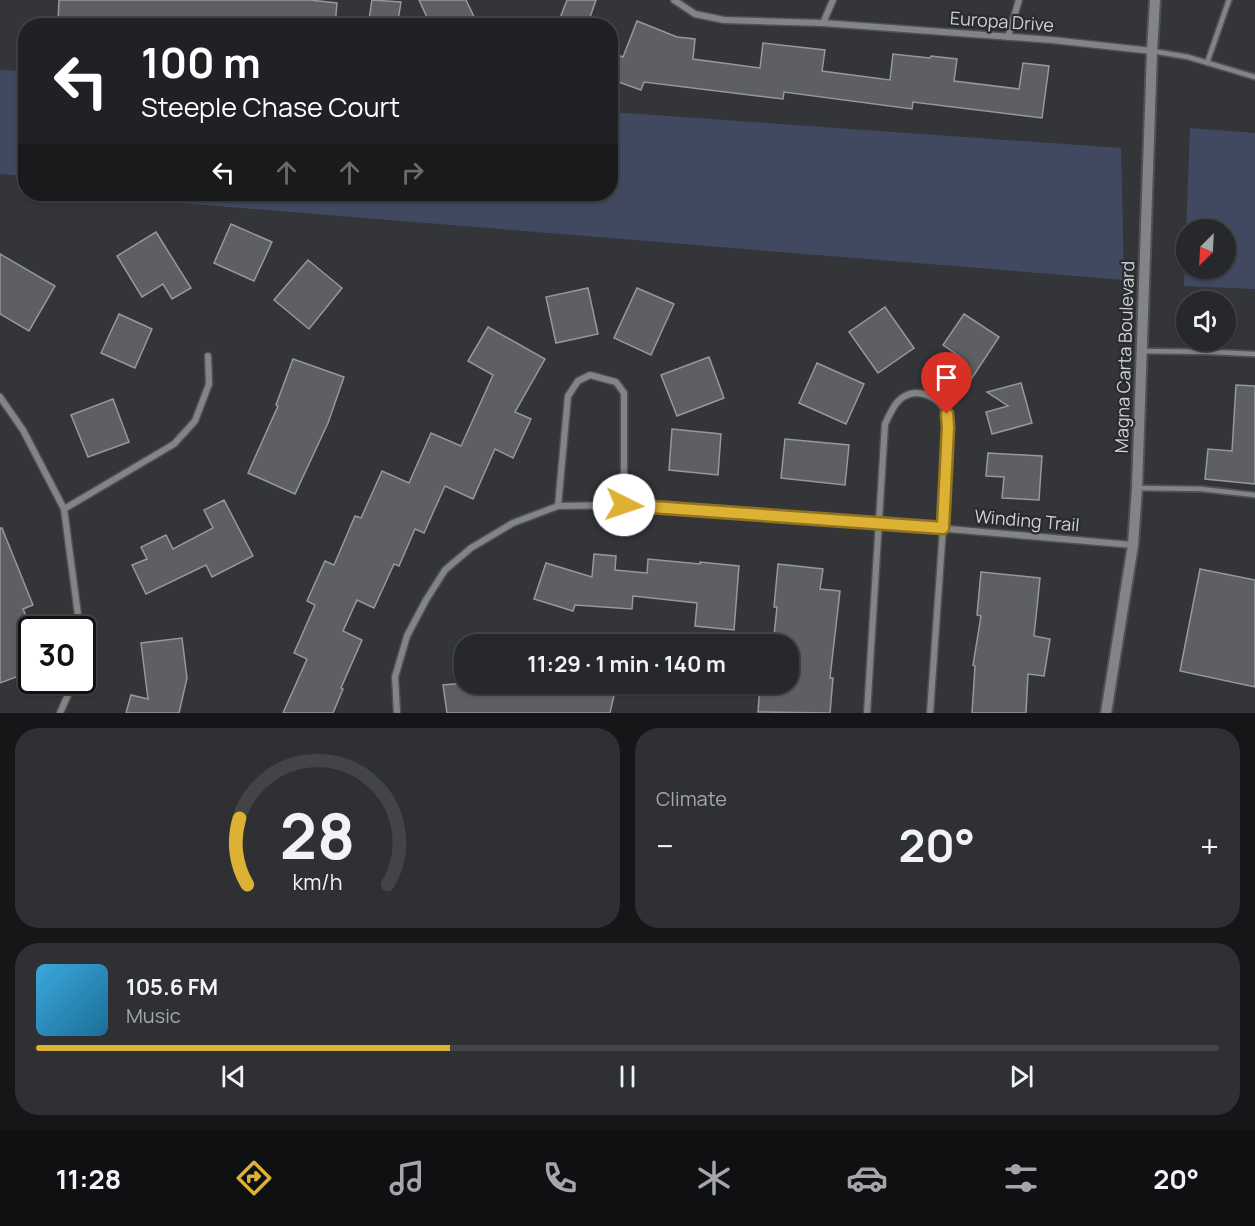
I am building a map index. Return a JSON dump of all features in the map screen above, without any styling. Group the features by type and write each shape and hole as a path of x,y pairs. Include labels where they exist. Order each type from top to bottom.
{"street":[{"name":"Europa Drive","path":"674,0 695,14 724,20 823,23 1052,40 1152,51"},
{"path":"823,23 833,0"},
{"path":"1008,37 1019,0"},
{"name":"Magna Carta Boulevard","path":"1106,713 1133,545 1137,488 1155,0"},
{"path":"64,509 174,444 195,421 209,384 208,356"},
{"path":"558,506 568,396 578,381 590,375 616,382 624,393 624,505"},
{"path":"867,713 885,424 895,405 906,396 920,393 937,399 947,414 948,427 930,713"},
{"path":"0,397 23,430 64,509 78,616"},
{"name":"Winding Trail","path":"397,713 395,677 407,636 445,570 471,548 513,523 558,506 624,505 943,528 1133,545"},
{"path":"60,713 68,694"}],"lane":[{"path":"1207,63 1229,0"},
{"path":"1152,51 1188,57 1255,77"},
{"path":"1142,351 1255,354"},
{"path":"1137,488 1201,489 1255,495"}],"shaded area":[{"path":"0,70 18,71 18,175 0,174"},
{"path":"618,112 1121,148 1124,280 156,201 618,201"},
{"path":"1190,128 1255,133 1255,289 1184,286 1184,279 1236,279 1236,219 1186,219"}],"building":[{"path":"59,0 310,0 337,3 336,18 58,18"},
{"path":"372,0 401,2 398,18 369,18"},
{"path":"419,0 466,0 475,18 427,18"},
{"path":"567,0 596,0 590,18 560,18"},
{"path":"637,21 677,37 695,39 693,59 760,68 763,43 825,50 822,71 890,80 893,54 957,59 954,81 1019,89 1023,63 1049,66 1042,118 913,102 912,109 784,92 783,99 644,82 641,90 618,82 618,55 623,57"},
{"path":"231,224 272,242 254,281 214,263"},
{"path":"156,232 191,288 172,299 163,284 142,297 117,256"},
{"path":"0,254 55,286 29,331 0,314"},
{"path":"308,260 342,288 309,329 274,300"},
{"path":"588,288 598,334 556,343 546,297"},
{"path":"637,288 674,304 651,355 614,338"},
{"path":"885,307 914,348 878,373 849,332"},
{"path":"119,314 152,329 135,368 101,353"},
{"path":"964,314 999,337 970,381 951,368 959,356 943,345"},
{"path":"488,327 545,359 515,412 531,419 513,458 495,449 473,499 445,486 424,533 415,529 399,566 394,564 374,608 357,600 343,631 362,640 333,713 283,713 307,659 294,653 315,605 307,601 325,561 334,565 355,516 361,518 382,471 409,483 431,433 461,446 493,375 468,361"},
{"path":"709,357 724,398 677,416 661,375"},
{"path":"293,359 344,377 328,423 295,494 248,473 278,406 276,405"},
{"path":"817,363 864,384 846,424 799,403"},
{"path":"1021,383 1032,423 992,434 986,412 1008,406 987,392"},
{"path":"1236,385 1255,386 1255,484 1205,479 1208,449 1232,451"},
{"path":"113,399 129,442 88,457 71,415"},
{"path":"672,429 721,434 718,475 669,470"},
{"path":"785,439 849,445 845,485 781,478"},
{"path":"988,453 1042,456 1039,500 1002,498 1004,477 986,476"},
{"path":"224,500 253,556 212,577 206,565 146,594 132,565 147,559 141,547 166,535 173,549 213,528 204,510"},
{"path":"0,528 2,528 33,605 23,609 26,616 18,616 18,676 0,683"},
{"path":"594,554 616,556 615,570 647,573 648,559 739,566 734,630 695,626 697,603 633,596 632,609 575,605 573,611 534,599 546,563 592,577"},
{"path":"778,564 823,569 820,589 840,591 830,678 833,678 830,713 758,712 759,694 799,694 799,634 774,634 777,607 774,607"},
{"path":"1200,569 1255,580 1255,687 1180,671"},
{"path":"981,572 1040,578 1034,636 1050,639 1044,676 1028,674 1026,713 972,713 975,666 973,665 981,616 977,615"},
{"path":"182,638 187,678 179,713 126,713 131,695 148,699 141,643"},
{"path":"454,684 454,694 614,694 610,713 447,713 443,685"}],"route":[{"path":"624,505 943,528 947,414"}]}
